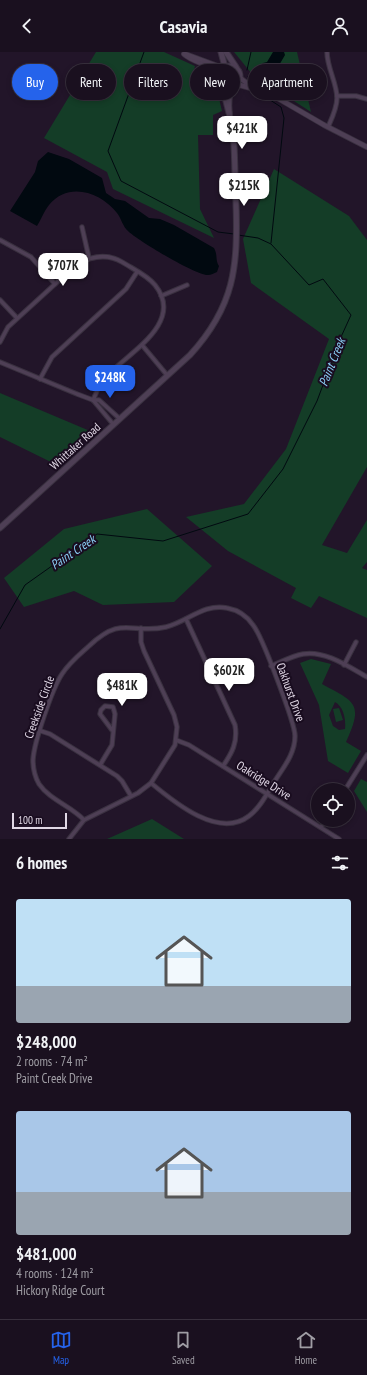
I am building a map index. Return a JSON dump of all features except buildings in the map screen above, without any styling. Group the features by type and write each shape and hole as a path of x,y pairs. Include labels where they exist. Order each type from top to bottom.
{"main road":[{"path":"221,52 223,64"},
{"path":"226,52 234,64"},
{"name":"Whittaker Road","path":"226,100 230,115"},
{"name":"Whittaker Road","path":"0,528 198,347 220,313 232,280 237,241 234,146 229,100"}],"street":[{"path":"327,52 329,68 337,96 334,112 328,127"},
{"path":"182,53 215,64"},
{"path":"182,53 191,60 201,64"},
{"path":"240,78 248,84"},
{"path":"337,96 356,96 367,99"},
{"path":"280,100 367,147"},
{"path":"82,226 89,258"},
{"path":"0,240 31,257 55,284"},
{"path":"0,342 8,327 77,264 89,258 99,256 110,257 137,272 155,285 161,296 163,308 160,322 154,334 102,381 92,400"},
{"path":"40,379 52,356 126,289 137,272"},
{"path":"161,296 187,285"},
{"path":"0,300 17,318"},
{"path":"142,345 167,375"},
{"path":"0,362 92,400 102,402 120,419"},
{"path":"92,400 113,424"},
{"name":"Oakhurst Drive","path":"151,783 167,796 203,818 222,824 237,822 249,816 257,809 292,754 295,736 291,718 257,631 247,617 242,613 226,607 216,607 200,612 186,619"},
{"path":"186,619 235,725 236,733 234,748 223,766"},
{"name":"Creekside Circle","path":"84,820 74,810 47,793 38,781 34,768 33,758 55,687 71,662 105,632 126,627 167,627 186,619"},
{"path":"69,839 84,820 131,796 151,783 173,749 176,740 177,727 174,715 144,651 141,642 141,628"},
{"path":"344,665 356,642"},
{"path":"271,666 297,656 311,653 323,655 367,677"},
{"path":"100,765 112,745 114,710 112,706 105,706 101,710 100,714 112,730"},
{"path":"41,731 50,734 100,765 122,781 131,796"},
{"name":"Oakridge Drive","path":"176,740 189,745 311,821"},
{"path":"349,783 367,755"},
{"name":"Oakridge Drive","path":"321,827 339,839"}],"green space":[{"path":"96,52 164,52 191,64 190,100 219,100 222,111 213,115 213,135 198,135 200,209 214,238 113,189 107,172 44,138 67,100 116,100 116,64 89,64"},
{"path":"234,52 297,52 300,64 248,64 248,69"},
{"path":"292,100 308,100 311,112"},
{"path":"274,169 349,216 367,240 367,467 322,545 347,553 367,520 367,562 362,568 367,570 367,618 319,596 311,608 291,598 296,588 228,551 186,517 244,504 286,449 329,339 251,283 243,239"},
{"path":"0,393 90,431 57,465 0,437"},
{"path":"147,509 212,566 174,602 103,605 74,591 24,607 4,578 64,529"},
{"path":"311,659 331,664 322,684 342,695 353,705 355,711 354,719 346,742 361,751 348,773 328,761 319,705 300,663","holes":["335,702 344,714 345,722 345,729 339,730 333,726 329,715"]},
{"path":"339,708 343,720 336,722 333,709"},
{"path":"361,779 367,782 367,812 355,793 355,789"},
{"path":"152,819 184,839 107,839"}],"shaded area":[{"path":"273,52 284,52 285,55 280,64 262,64 267,62"},
{"path":"48,152 69,159 102,178 106,193 115,199 125,201 149,218 160,219 174,225 214,248 219,266 217,272 209,275 202,274 180,264 154,249 126,229 118,215 110,206 93,195 84,192 75,191 65,193 57,198 47,207 37,226 10,211 35,172 38,161"}],"waterway":[{"name":"Paint Creek","path":"144,52 108,151 121,181 218,232 234,234"},
{"path":"247,70 251,52"},
{"path":"270,100 281,107 284,118 271,243"},
{"name":"Paint Creek","path":"0,629 25,585 97,534 163,541 248,514 283,469 317,401 341,337 351,315 323,279 309,285 271,244 258,238 238,235"}]}
